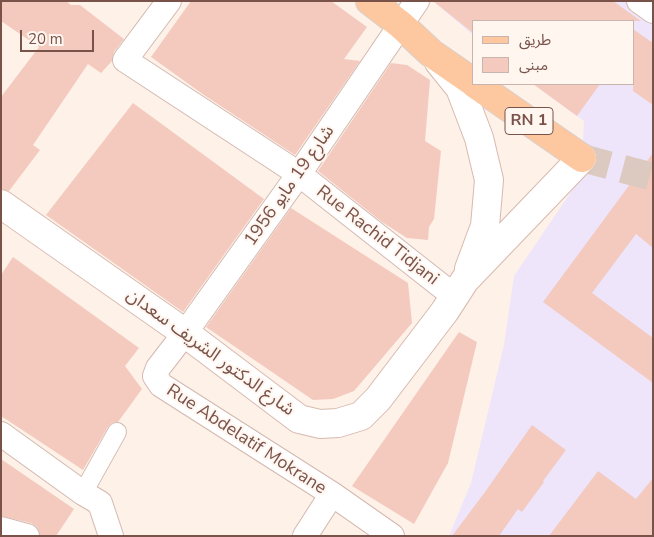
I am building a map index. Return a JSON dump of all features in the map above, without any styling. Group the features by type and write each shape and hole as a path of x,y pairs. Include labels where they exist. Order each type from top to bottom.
{"main road":[{"name":"RN 1","path":"370,1 401,25 431,53 472,82"},
{"name":"شارغ الدكتور الشريف سعدان","path":"431,53 460,88 480,138 489,180 485,226 460,288"},
{"name":"شارغ الدكتور الشريف سعدان","path":"1,204 185,333 300,419 320,424 338,423 361,416 378,399 460,288 582,158 477,85"}],"street":[{"name":"Rue Rachid Tidjani","path":"169,1 126,60 299,174 460,288"},
{"name":"شارع 19 مايو 1956","path":"158,368 299,174 417,1"},
{"path":"639,1 653,11"},
{"name":"Rue Abdelatif Mokrane","path":"158,368 156,376 161,385 332,494 305,536"},
{"path":"91,498 117,432"},
{"path":"1,434 91,498 111,536"},
{"path":"332,494 392,536"},
{"path":"1,528 27,536"}],"shaded area":[{"path":"433,1 653,1 653,536 449,536 471,483 504,345 514,276 573,189 582,158 584,121 534,85 634,85 634,20 472,20 472,34"}],"building":[{"path":"1,1 66,1 71,5 80,5 124,39 114,52 112,61 101,73 88,64 33,145 40,150 9,191 1,189 1,97 39,47 1,21"},
{"path":"191,1 331,1 367,27 344,59 360,61 295,155 204,95 151,57"},
{"path":"433,1 613,1 641,21 472,20 472,32"},
{"path":"634,30 653,43 653,105 633,91"},
{"path":"391,63 407,65 430,80 425,141 441,151 434,219 429,227 428,240 407,238 382,222 318,171"},
{"path":"534,85 599,85 577,116"},
{"path":"133,103 264,199 183,312 46,215"},
{"path":"653,153 653,248 636,234 592,293 653,338 653,383 543,302"},
{"path":"291,208 408,283 412,323 354,391 333,399 313,400 206,327"},
{"path":"13,257 139,348 125,366 142,389 118,422 112,423 108,427 83,470 1,416 1,275"},
{"path":"459,332 477,342 448,463 414,524 352,486"},
{"path":"532,425 566,450 544,482 522,512 518,509 499,536 452,536 485,492"},
{"path":"1,459 74,509 56,536 40,536 37,527 31,523 1,516"},
{"path":"598,471 636,499 653,478 653,536 549,536"}],"tunnel":[{"path":"582,158 653,177"}]}
